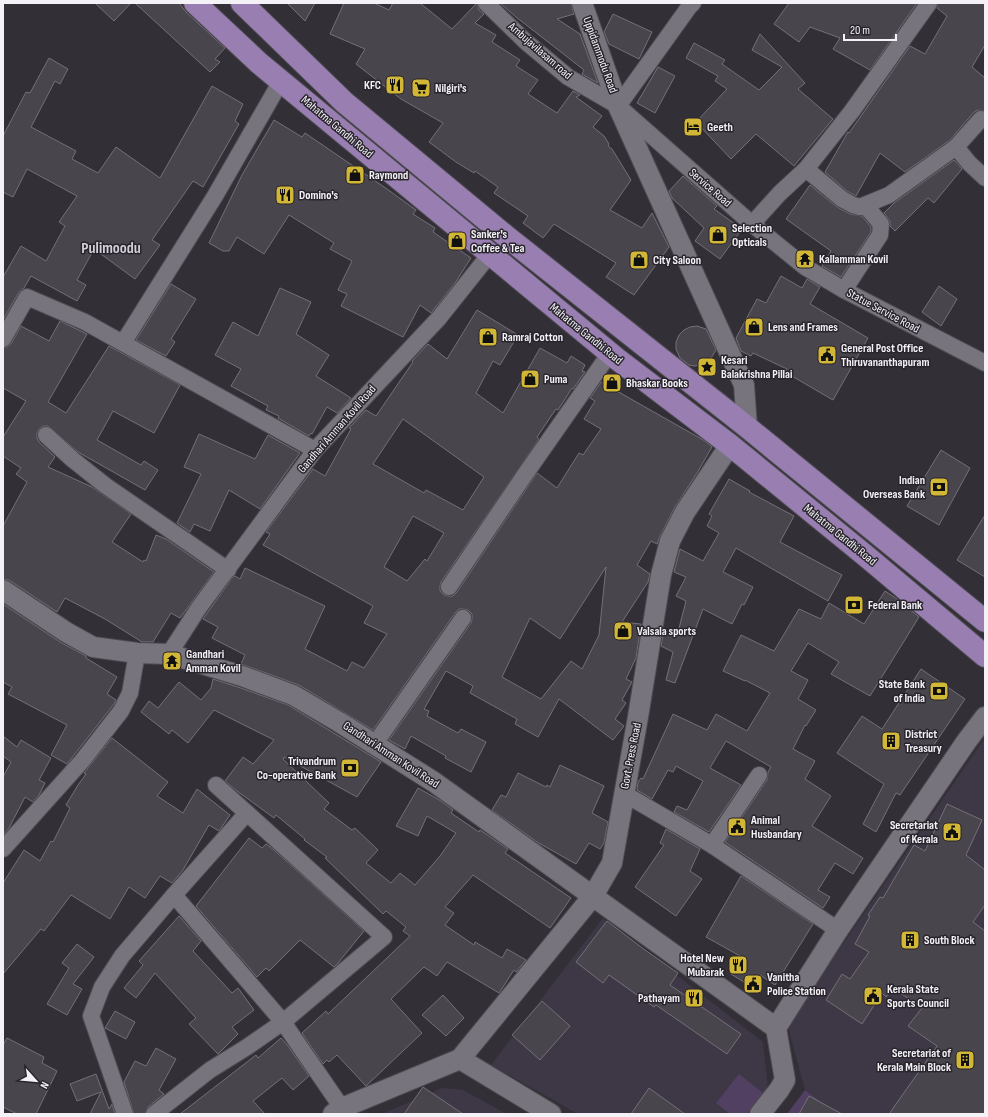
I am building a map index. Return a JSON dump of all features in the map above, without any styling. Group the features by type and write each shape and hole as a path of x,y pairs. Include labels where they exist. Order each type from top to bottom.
{"main road":[{"name":"Mahatma Gandhi Road","path":"194,3 259,63 490,254 644,381 730,445 985,656"},
{"name":"Mahatma Gandhi Road","path":"242,3 344,102 507,237 746,427 985,621"}],"street":[{"name":"Ambujavilasam road","path":"486,3 525,41 568,77 618,106"},
{"name":"Uppidammodu Road","path":"582,3 618,106 744,385 746,427"},
{"path":"618,106 693,3"},
{"path":"752,224 780,193 806,169 852,111 929,3"},
{"path":"123,343 215,196 281,81"},
{"name":"Service Road","path":"618,106 752,224 804,267"},
{"path":"806,169 842,199 860,207 889,195 956,147 981,119"},
{"path":"956,147 969,163 985,178"},
{"path":"844,290 880,235 881,224 865,205"},
{"name":"Gandhari Amman Kovil Road","path":"169,654 198,609 315,450 439,318 490,254"},
{"name":"Statue Service Road","path":"804,267 844,290 985,363"},
{"path":"3,339 27,297 85,322 315,450"},
{"path":"449,587 610,353"},
{"name":"Govt. Press Road","path":"460,1059 593,896 612,863 661,575 670,541 685,512 730,445 746,427"},
{"path":"46,435 72,459 106,486 228,570"},
{"name":"Gandhari Amman Kovil Road","path":"3,590 66,632 93,647 137,653 169,654 242,676 293,694 434,782 776,1028"},
{"path":"374,744 463,618"},
{"path":"3,849 82,761 121,711 130,693 137,653"},
{"path":"760,1114 785,1080 776,1028 838,930 966,742 985,717"},
{"path":"712,845 759,775"},
{"path":"154,1114 210,1070 247,1048 283,1022 384,937 216,785"},
{"path":"623,793 712,845 838,930"},
{"path":"125,1114 90,1016 102,987 122,956 174,895 247,814"},
{"path":"174,895 283,1022 338,1111 460,1059 552,1114"}],"shaded area":[{"name":"Secretariat of Kerala","path":"985,738 985,1114 838,1114 805,1090 788,1027 820,977"},
{"path":"603,918 763,1042 768,1089 749,1114 578,1114 491,1065"},
{"path":"739,1074 763,1093 747,1114 730,1114 716,1103"},
{"path":"442,1088 463,1090 507,1114 382,1114"},
{"path":"805,1090 838,1114 787,1114"}],"building":[{"path":"95,3 131,3 114,21"},
{"path":"135,3 179,3 186,12 225,48 215,59 220,62 210,72"},
{"path":"287,3 315,3 305,21"},
{"path":"344,3 374,3 389,10 393,3 420,3 452,29 477,3 479,10 484,14 475,23 496,35 492,42 520,60 516,66 538,80 528,94 557,113 573,91 580,95 576,97 602,116 593,127 604,136 609,144 608,146 612,149 631,180 610,210 642,228 652,213 669,247 634,295 606,277 616,263 554,224 543,238 523,223 528,216 494,193 498,187 475,171 474,173 456,162 429,142 443,123 401,99 356,64 365,49 330,34"},
{"path":"500,3 571,3 574,14 557,19 580,34 598,83 582,74 584,70"},
{"path":"789,3 917,3 870,70 833,49 840,38 810,27 799,42 774,24"},
{"path":"938,3 985,3 985,45 972,67 985,78 985,111 978,110 974,112 950,140 905,172 880,153 856,196 847,191 825,172 848,132 849,133 910,46 925,54 947,16 937,8"},
{"path":"613,14 652,32 639,59 609,44 604,32"},
{"path":"760,34 805,83 798,89 833,119 794,166 756,134 731,159 696,122 727,89 715,81 718,76 686,58 694,43 725,60 722,64 759,90 782,67 752,50"},
{"path":"49,58 68,69 60,84 55,81 31,127 76,151 72,159 98,173 116,147 160,178 212,86 243,104 235,121 239,124 203,187 193,181 152,240 160,245 135,279 94,249 77,280 86,285 77,301 31,276 24,288 19,292 3,320 3,277 21,246 46,261 65,226 59,222 77,196 27,169 13,197 3,192 3,136 26,92 30,93"},
{"path":"658,67 675,76 655,113 637,103"},
{"path":"274,120 302,137 305,133 387,189 416,210 413,214 435,228 433,232 471,258 455,283 431,313 420,305 403,337 341,306 347,294 338,290 352,261 330,249 334,243 289,215 264,254 237,237 229,251 223,251 209,243 242,175"},
{"path":"954,160 962,169 934,203 928,198 895,231 890,226 890,221 884,213 894,203"},
{"path":"683,176 717,206 714,209 742,229 720,259 695,241 704,228 672,198 669,191"},
{"path":"810,185 837,207 850,214 862,216 871,227 871,232 841,277 822,266 831,251 786,219"},
{"path":"781,276 802,288 807,279 820,287 810,304 868,338 833,400 785,372 787,369 753,353 751,356 741,351 736,338 757,299 766,303"},
{"path":"171,284 196,299 171,339 175,342 166,356 136,340"},
{"path":"939,286 957,299 941,326 922,312"},
{"path":"280,288 311,302 296,334 329,355 316,376 351,398 337,413 327,407 312,434 311,433 309,436 278,418 279,416 266,410 268,406 231,386 241,369 215,355 233,322 258,336"},
{"path":"477,310 518,335 500,365 493,361 476,393 503,413 540,348 567,363 571,356 585,365 582,371 585,372 573,389 572,388 558,410 556,409 537,437 539,439 441,582 440,591 444,595 453,596 457,592 537,473 557,488 579,453 583,455 601,429 584,419 595,401 590,398 601,382 705,441 712,447 675,507 657,544 651,541 637,565 650,574 648,582 622,622 641,624 636,658 626,679 632,682 622,700 626,703 615,719 624,726 613,740 559,699 538,737 515,724 517,719 470,693 473,686 446,671 424,709 429,711 427,716 458,733 461,729 486,742 471,772 445,758 446,756 411,736 405,749 389,740 471,623 472,614 468,610 459,609 455,613 373,730 299,685 241,664 245,655 212,638 218,627 203,619 232,578 235,576 240,579 245,568 325,606 305,649 347,671 352,662 364,668 387,634 364,623 373,606 263,545 270,534 266,532 313,469 325,476 351,429 349,428 366,410 376,416 413,362 412,361 428,344 447,359","holes":["403,419 484,477 463,510 426,490 424,493 373,464","413,516 444,533 427,561 425,559 407,581 384,567","606,567 599,635 582,669 571,661 541,699 502,677 530,618 560,639"]},
{"path":"60,321 87,334 48,402 66,413 109,346 180,385 154,433 113,411 97,440 141,465 144,461 158,470 145,490 78,452 48,426 43,426 37,433 39,442 55,457 48,467 92,487 131,514 112,542 143,562 144,560 146,561 156,535 166,539 214,572 180,618 171,613 153,642 142,642 105,619 65,598 57,612 9,580 3,579 3,526 27,482 16,474 21,468 3,456 3,437 26,401 3,388 3,348 11,344 21,326 49,341"},
{"path":"697,326 706,329 716,350 707,363 694,366 689,365 680,358 676,349 676,342 679,335 684,330"},
{"path":"199,434 255,459 268,435 300,453 260,509 229,490 210,531 194,524 190,532 177,523 201,474 184,467"},
{"name":"Indian Overseas Bank","path":"941,450 970,468 939,525 907,506"},
{"path":"729,479 750,491 749,492 794,516 780,542 842,575 828,601 736,548 723,572 753,587 732,624 703,609 675,683 666,680 673,652 661,646 664,630 677,636 686,601 676,596 686,577 674,572 680,549 703,561 719,533 707,526 712,516 709,514"},
{"path":"985,515 985,577 957,560"},
{"path":"885,591 919,617 870,696 831,674 839,662 808,643 791,671 808,680 798,699 816,710 806,726 805,725 793,749 815,761 805,779 831,796 812,826 863,858 853,874 835,863 818,890 830,897 823,908 725,842 767,780 768,772 771,767 726,741 710,768 741,785 709,832 674,812 677,806 687,810 703,781 676,766 673,772 668,770 652,799 637,790 638,782 641,778 643,779 673,714 707,730 716,714 747,731 770,693 723,671 741,635 774,651 799,609 821,619 829,603 864,624"},
{"path":"3,604 60,642 86,656 86,658 117,677 107,694 116,700 114,704 67,764 51,755 67,725 8,694 12,687 3,682"},
{"name":"District Treasury","path":"921,669 965,699 900,795 896,793 876,832 863,824 884,784 837,753 862,716 882,729"},
{"path":"213,679 288,705 381,762 357,797 284,757 283,759 329,803 324,809 352,830 355,828 378,850 366,863 391,883 400,873 415,885 440,856 456,833 427,816 418,836 396,826 418,788 441,801 453,810 451,813 479,832 480,830 508,849 505,853 571,898 550,928 473,875 445,907 454,913 445,925 474,945 475,942 502,958 507,949 526,960 516,972 514,970 499,993 447,962 437,976 424,967 391,999 422,1033 366,1086 337,1055 329,1062 327,1060 323,1064 302,1033 326,1011 328,1014 410,936 403,931 406,927 386,911 383,914 325,858 327,857 304,840 305,839 276,815 274,818 225,781 243,757 253,764 274,740 214,710 188,743 172,730 169,734 141,712 149,701 158,708 179,682 201,700 211,688"},
{"path":"3,736 17,747 21,740 51,758 39,780 45,783 39,795 33,802 25,797 9,828 3,835 3,777 11,762 3,756"},
{"path":"112,738 168,782 157,796 183,813 197,789 230,815 219,831 209,825 183,870 172,883 160,876 145,898 129,887 110,919 71,895 44,931 41,929 3,974 3,883 24,850 40,861 51,841 53,842 70,808 66,805 86,774 84,773"},
{"path":"560,765 604,786 592,813 608,822 604,843 600,849 589,843 576,864 537,842 492,810 501,795 506,797 518,773 546,787 547,785 550,787"},
{"name":"Secretariat of Kerala","path":"947,804 982,820 966,855 985,870 985,905 973,922 985,931 985,1114 889,1114 937,1046 908,1026 922,1008 893,988 886,997 882,993 862,1024 826,1000 842,974 850,979 869,952 855,944 870,916 868,915 880,897 883,898 914,845 925,851"},
{"path":"666,829 700,849 690,871 702,879 676,916 635,887 664,845 660,843"},
{"path":"249,838 262,848 266,844 274,850 364,931 334,967 300,940 269,971 266,968 257,977 196,906"},
{"path":"741,876 813,924 775,985 760,975 752,987 731,974 742,957 706,937"},
{"path":"179,916 201,941 193,951 232,993 238,988 254,1010 232,1027 238,1034 218,1054 189,1024 196,1018 155,973 136,998 124,988 143,965 139,961"},
{"path":"607,921 678,973 670,985 741,1034 727,1054 656,1005 654,1007 609,975 603,983 576,962"},
{"path":"77,944 94,957 73,984 82,989 67,1015 47,1004 69,968 62,963"},
{"path":"443,995 464,1018 446,1036 422,1015"},
{"path":"542,1001 570,1026 540,1060 512,1035"},
{"path":"115,1011 135,1022 126,1039 105,1028"},
{"path":"7,1038 44,1057 42,1063 57,1071 36,1114 17,1114 3,1107 3,1045"},
{"path":"281,1038 309,1076 293,1090 282,1078 253,1101 265,1114 180,1114 256,1055 258,1058"},
{"path":"156,1048 176,1059 159,1090 164,1094 148,1107 145,1114 134,1114 124,1082 135,1061 146,1066"},
{"path":"96,1074 109,1109 112,1104 115,1114 90,1114 101,1092 77,1101 70,1084"},
{"path":"423,1087 463,1114 404,1114"},
{"path":"649,1088 685,1114 631,1114"},
{"path":"809,1096 842,1114 799,1114"}],"place":[{"name":"KFC","path":"395,85"},
{"name":"Nilgiri's","path":"421,88"},
{"name":"Geeth","path":"693,127"},
{"name":"Raymond","path":"355,175"},
{"name":"Domino's","path":"285,195"},
{"name":"Selection Opticals","path":"718,235"},
{"name":"Sanker's Coffee & Tea","path":"457,241"},
{"name":"Kallamman Kovil","path":"805,259"},
{"name":"City Saloon","path":"639,260"},
{"name":"Lens and Frames","path":"754,327"},
{"name":"Ramraj Cotton","path":"488,337"},
{"name":"General Post Office Thiruvananthapuram","path":"827,355"},
{"name":"Kesari Balakrishna Pillai","path":"707,367"},
{"name":"Puma","path":"530,379"},
{"name":"Bhaskar Books","path":"612,383"},
{"name":"Indian Overseas Bank","path":"939,487"},
{"name":"Federal Bank","path":"854,605"},
{"name":"Valsala sports","path":"623,631"},
{"name":"Gandhari Amman Kovil","path":"172,661"},
{"name":"State Bank of India","path":"939,691"},
{"name":"District Treasury","path":"891,741"},
{"name":"Trivandrum Co-operative Bank","path":"350,768"},
{"name":"Animal Husbandary","path":"737,827"},
{"name":"Secretariat of Kerala","path":"952,832"},
{"name":"South Block","path":"910,940"},
{"name":"Hotel New Mubarak","path":"738,965"},
{"name":"Vanitha Police Station","path":"753,984"},
{"name":"Kerala State Sports Council","path":"873,996"},
{"name":"Pathayam","path":"694,998"},
{"name":"Secretariat of Kerala Main Block","path":"965,1060"}],"district":[{"name":"Pulimoodu","path":"111,248"}]}
